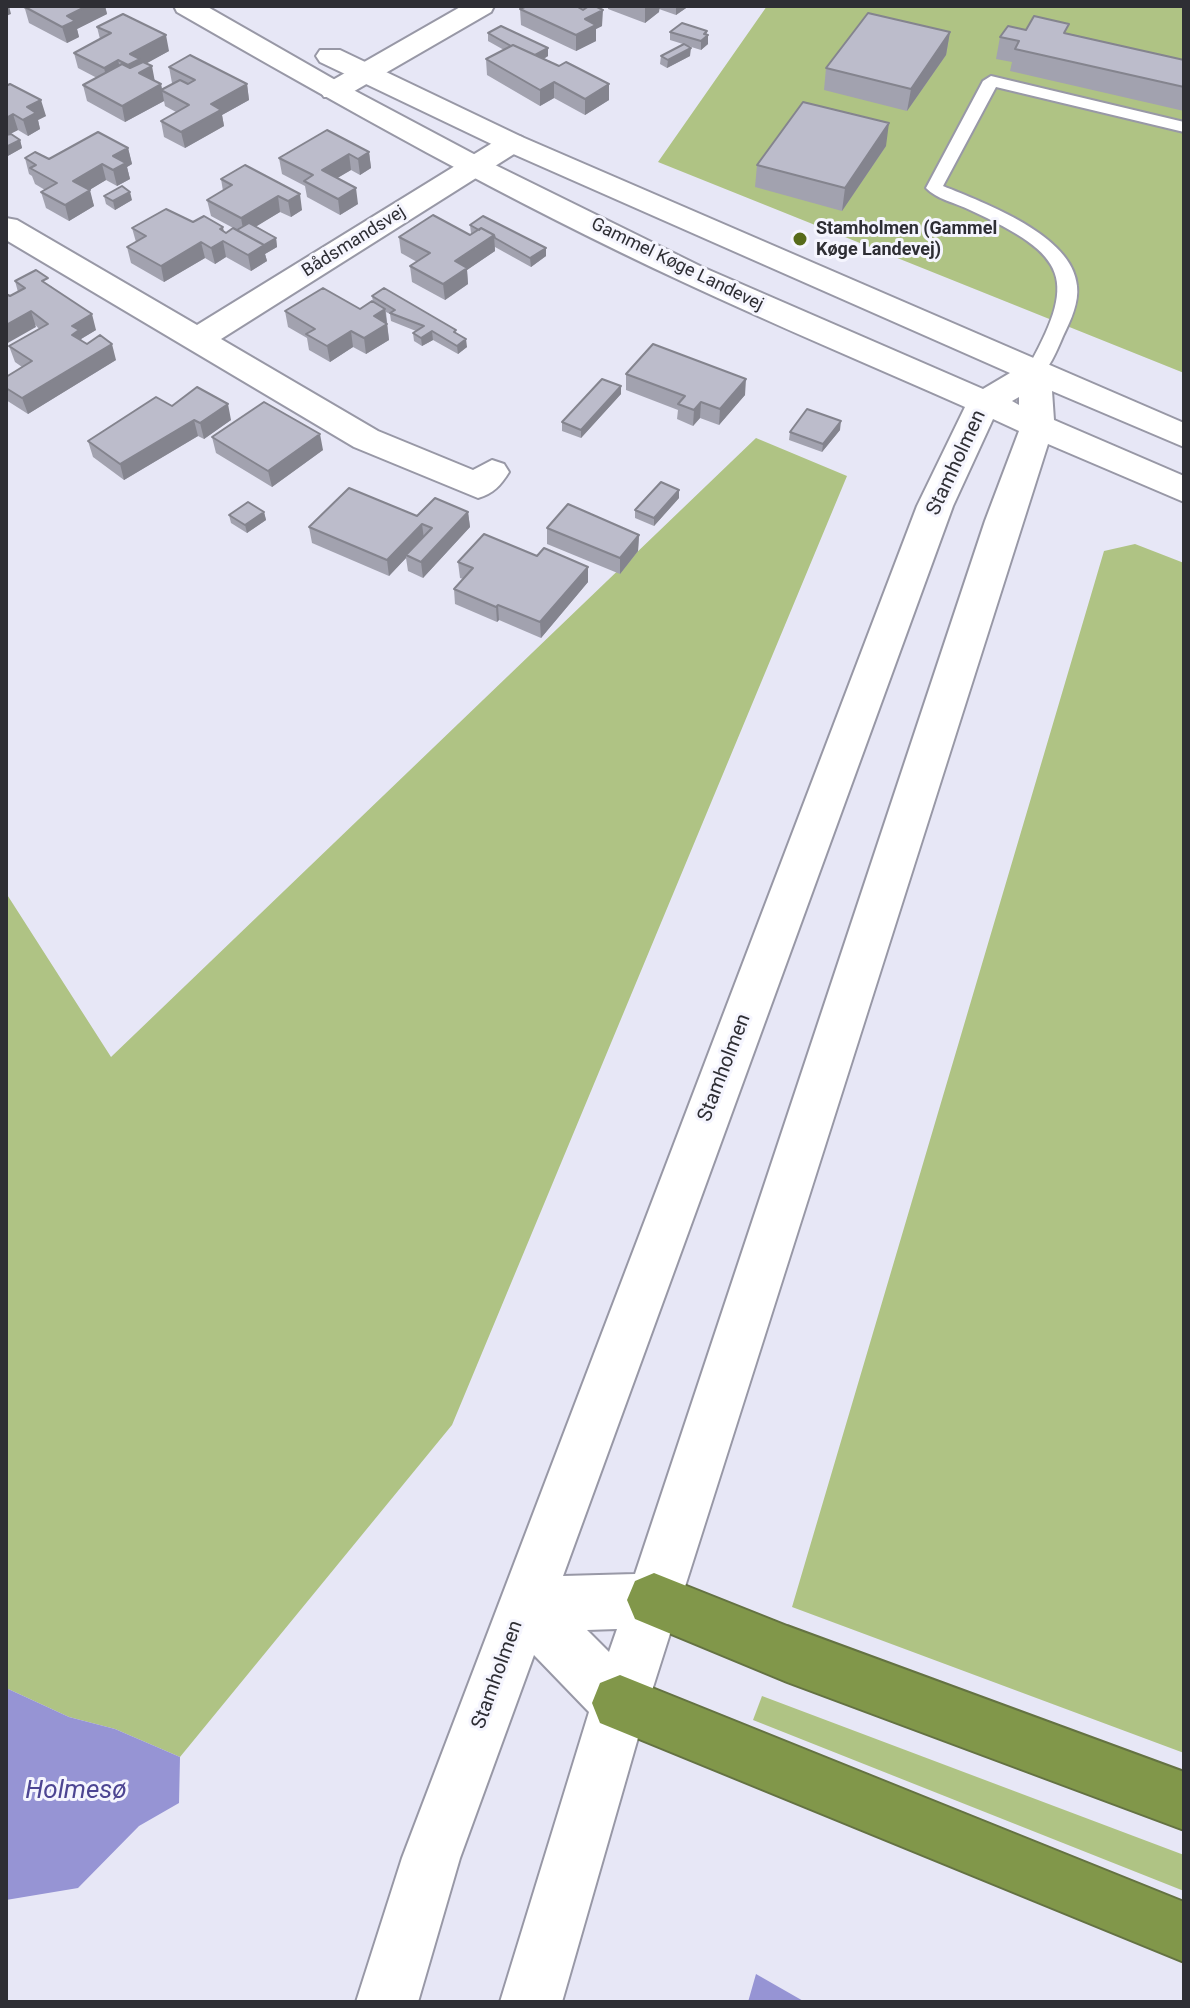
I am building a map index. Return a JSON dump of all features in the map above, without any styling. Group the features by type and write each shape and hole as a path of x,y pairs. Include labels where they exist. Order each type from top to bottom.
{"highway":[{"path":"654,1600 787,1654 1184,1801"},
{"path":"620,1703 1184,1932"}],"street":[{"name":"Gammel Køge Landevej","path":"187,6 334,91 475,166 691,274 1184,490"},
{"path":"241,6 287,33"},
{"path":"334,91 481,6"},
{"path":"312,46 364,74 512,143 1184,436"},
{"name":"Bådsmandsvej","path":"195,341 512,143"},
{"path":"6,227 366,439 478,486 492,472"},
{"path":"531,2002 620,1703 1003,521 1037,427 1034,373"},
{"name":"Stamholmen","path":"387,2002 431,1858 935,506 983,404 1034,373"},
{"path":"524,1605 654,1600"},
{"path":"524,1605 620,1703"}],"lane":[{"path":"1034,373 1062,320 1069,284 1060,262 1023,230 934,188 991,81 1184,127"}],"green space":[{"path":"767,6 1184,6 1184,373 658,162"},
{"path":"756,438 847,476 452,1425 180,1757 115,1729 69,1717 6,1688 6,893 111,1057"},
{"path":"1135,544 1184,563 1184,1753 792,1607 1104,551"},
{"path":"762,1696 1184,1855 1184,1891 753,1720"}],"water":[{"name":"Holmesø","path":"6,1688 69,1717 115,1729 180,1757 179,1803 139,1826 78,1888 6,1900"},
{"path":"756,1974 805,2002 748,2002"}],"building":[{"path":"27,6 87,6 67,16 75,21 62,27"},
{"path":"527,6 576,6 583,10 595,6 603,10 585,19 596,25 576,35 520,9"},
{"path":"868,13 950,32 911,89 826,68"},
{"path":"123,14 166,35 130,54 140,59 128,65 118,60 104,68 74,53 111,33 97,27"},
{"path":"1034,16 1069,24 1064,33 1184,60 1184,87 1015,49 1019,41 1000,37 1008,26 1026,30"},
{"path":"682,23 707,31 704,34 708,35 701,41 670,32"},
{"path":"501,26 548,48 535,55 488,33"},
{"path":"684,44 691,48 668,60 661,56"},
{"path":"513,45 559,66 566,62 609,84 585,99 554,82 540,90 486,59"},
{"path":"190,55 247,84 211,104 221,110 181,132 161,121 189,105 161,90 180,80 188,84 195,80 169,67"},
{"path":"143,62 152,66 139,73 161,84 122,106 83,85 122,64 130,68"},
{"path":"10,84 41,100 27,107 36,113 23,120 13,114 6,118 6,86"},
{"path":"803,102 889,123 845,188 757,165"},
{"path":"327,130 369,152 358,159 349,154 322,170 356,188 338,199 304,181 313,175 279,158"},
{"path":"98,132 128,148 113,156 126,163 113,170 102,164 73,181 90,190 65,205 41,192 57,183 30,168 36,165 25,158 35,152 49,159"},
{"path":"11,134 20,140 6,147 6,135"},
{"path":"245,165 300,194 288,201 278,196 241,218 207,200 232,185 221,179"},
{"path":"122,186 130,192 113,201 104,196"},
{"path":"166,209 193,222 204,216 223,227 220,229 226,233 233,228 264,245 248,255 223,241 211,248 201,242 161,266 127,247 146,236 132,228"},
{"path":"433,215 470,235 481,228 494,235 455,261 467,268 443,284 410,266 430,253 399,237"},
{"path":"483,216 546,248 530,258 494,235 470,225"},
{"path":"249,223 276,238 264,245 237,230"},
{"path":"36,270 48,278 42,281 92,314 72,326 79,330 72,335 87,344 100,335 112,344 22,398 6,388 6,377 32,361 9,346 48,324 31,311 6,325 6,294 10,296 25,288 15,281"},
{"path":"323,288 360,309 372,301 385,309 374,316 387,324 364,338 351,331 327,346 306,334 315,329 285,311"},
{"path":"384,288 466,339 457,346 432,331 421,338 413,333 424,326 390,313 395,310 372,296"},
{"path":"653,344 746,379 720,409 701,402 694,410 678,404 685,396 626,374"},
{"path":"602,379 621,386 581,430 562,422"},
{"path":"197,387 228,404 200,423 194,420 120,464 88,441 156,397 172,406"},
{"path":"264,402 320,434 268,471 212,437"},
{"path":"807,409 841,421 823,444 790,432"},
{"path":"661,482 679,490 654,518 635,510"},
{"path":"349,488 417,516 435,498 468,512 421,562 406,555 432,528 422,524 387,560 309,527"},
{"path":"248,502 264,512 245,525 229,515"},
{"path":"568,504 639,535 620,558 547,528"},
{"path":"484,534 537,556 544,548 588,567 540,622 454,589 473,568 458,562"}],"place":[{"name":"Stamholmen (Gammel Køge Landevej)","path":"800,239"}]}
